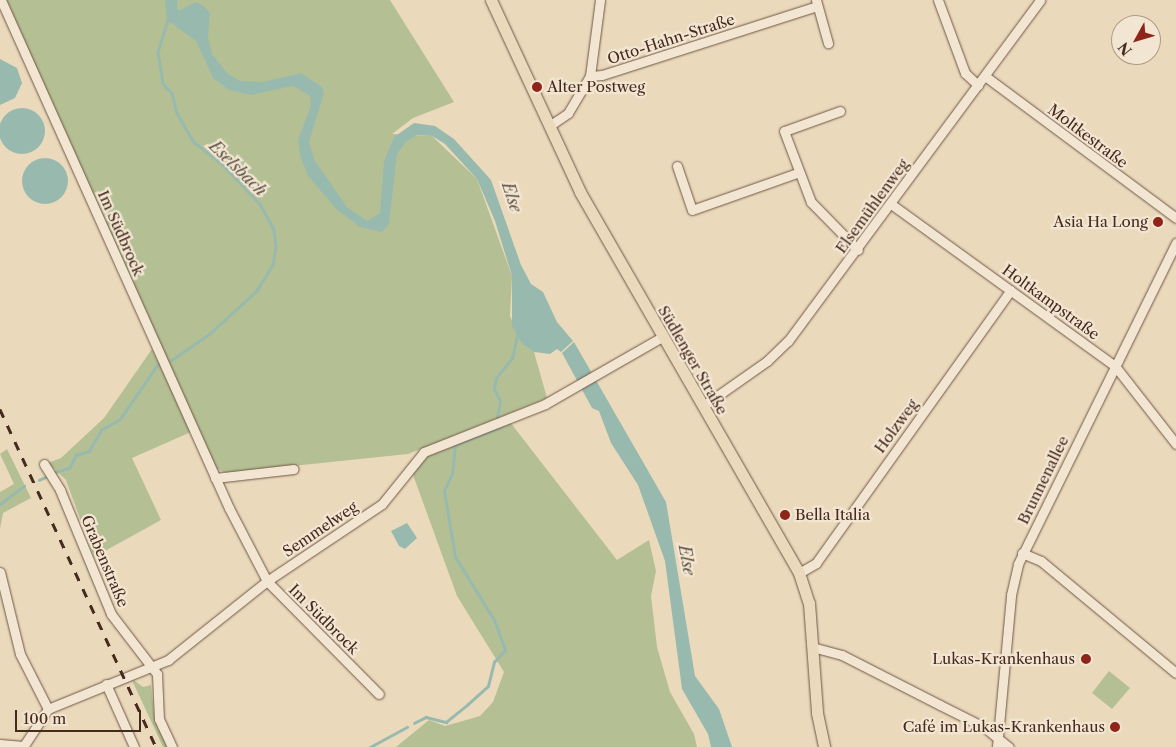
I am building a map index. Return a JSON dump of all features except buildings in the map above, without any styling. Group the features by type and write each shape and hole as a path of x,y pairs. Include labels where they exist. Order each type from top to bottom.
{"main road":[{"name":"Südlenger Straße","path":"491,0 580,192 799,573 809,603 816,712 824,747"}],"street":[{"name":"Im Südbrock","path":"1,0 215,478 266,581 379,694"},
{"path":"549,126 568,113 590,76 600,0"},
{"path":"938,0 965,72 978,85"},
{"name":"Elsemühlenweg","path":"703,406 767,361 788,341 858,250 1040,0"},
{"name":"Otto-Hahn-Straße","path":"590,76 816,3 828,44"},
{"name":"Moltkestraße","path":"985,76 1176,218"},
{"path":"840,110 784,131 797,173 811,202 858,250"},
{"path":"677,166 692,210 797,173"},
{"name":"Holtkampstraße","path":"891,204 1115,366 1176,444"},
{"name":"Brunnenallee","path":"998,742 1011,595 1022,553 1176,243"},
{"name":"Holzweg","path":"799,573 816,563 1011,290"},
{"name":"Semmelweg","path":"48,709 168,660 266,581 382,504 424,452 545,404 662,337"},
{"name":"Grabenstraße","path":"44,464 60,490 111,614 157,674 159,719 172,747"},
{"path":"215,478 293,469"},
{"path":"1022,553 1041,561 1176,673"},
{"path":"0,572 20,654 48,709 23,747 0,744"},
{"path":"812,648 842,655 1010,747"},
{"path":"106,684 134,747"}],"green space":[{"path":"6,0 390,0 454,102 413,118 392,134 432,136 477,179 512,276 510,316 523,345 534,352 547,398 408,454 226,473 215,468"},
{"path":"152,349 191,432 132,458 161,520 94,557 66,480 48,463 61,458 104,418"},
{"path":"510,422 617,560 649,540 656,571 651,596 657,647 670,692 694,734 697,747 396,747 429,720 445,726 480,716 493,702 504,672 457,596 412,472 428,453"},
{"path":"7,449 31,498 3,513 0,529 0,492 14,484 0,454"},
{"path":"1109,671 1130,688 1112,709 1092,693"},
{"path":"131,678 143,687 151,685 154,714 169,747 163,747"}],"water":[{"path":"165,0 177,0 178,11 196,2 204,6 210,13 208,37 212,54 228,74 240,81 263,82 301,73 322,87 324,93 309,142 315,161 347,207 367,221 380,213 384,161 394,137 414,123 435,126 454,139 491,180 521,265 531,284 543,292 557,322 573,341 561,352 557,349 550,354 534,352 523,345 512,326 512,276 495,221 477,179 445,144 432,136 416,135 405,143 397,154 389,224 382,232 360,227 336,209 308,176 300,155 298,140 311,105 310,96 293,86 251,95 229,90 213,78 196,41 167,20"},
{"path":"0,59 17,68 22,83 15,98 0,105"},
{"path":"22,108 35,112 41,118 45,131 41,144 35,150 22,154 9,150 3,144 -1,131 3,118 9,112"},
{"path":"45,158 58,162 64,168 68,181 64,194 58,200 45,204 32,200 26,194 22,181 26,168 32,162"},
{"path":"574,342 666,502 695,676 719,709 732,747 711,747 708,734 682,689 665,561 638,485 611,443 599,411 592,408 562,353"},
{"path":"407,523 417,538 405,549 399,546 391,531"}],"waterway":[{"name":"Eselsbach","path":"168,20 158,52 163,84 172,93 177,113 194,142 220,162 260,204 274,229 276,247 273,265 257,291 210,334 171,361"},
{"path":"497,418 500,401 494,389 496,378 512,358 518,333"},
{"name":"Eselsbach","path":"55,472 69,468 76,455 89,451 101,430 120,419 158,364"},
{"path":"414,723 426,717 446,722 488,686 494,662 505,650 494,620 455,557 444,491 452,474 455,445 501,427"},
{"name":"Eselsbach","path":"39,480 48,476"},
{"name":"Eselsbach","path":"0,504 24,486"},
{"path":"370,747 407,727"}],"railway":[{"path":"0,409 156,747"}],"place":[{"name":"Alter Postweg","path":"537,87"},
{"name":"Asia Ha Long","path":"1158,222"},
{"name":"Bella Italia","path":"785,515"},
{"name":"Lukas-Krankenhaus","path":"1086,659"},
{"name":"Café im Lukas-Krankenhaus","path":"1115,727"}],"water label":[{"name":"Else","path":"512,197"},
{"name":"Else","path":"687,560"}]}
